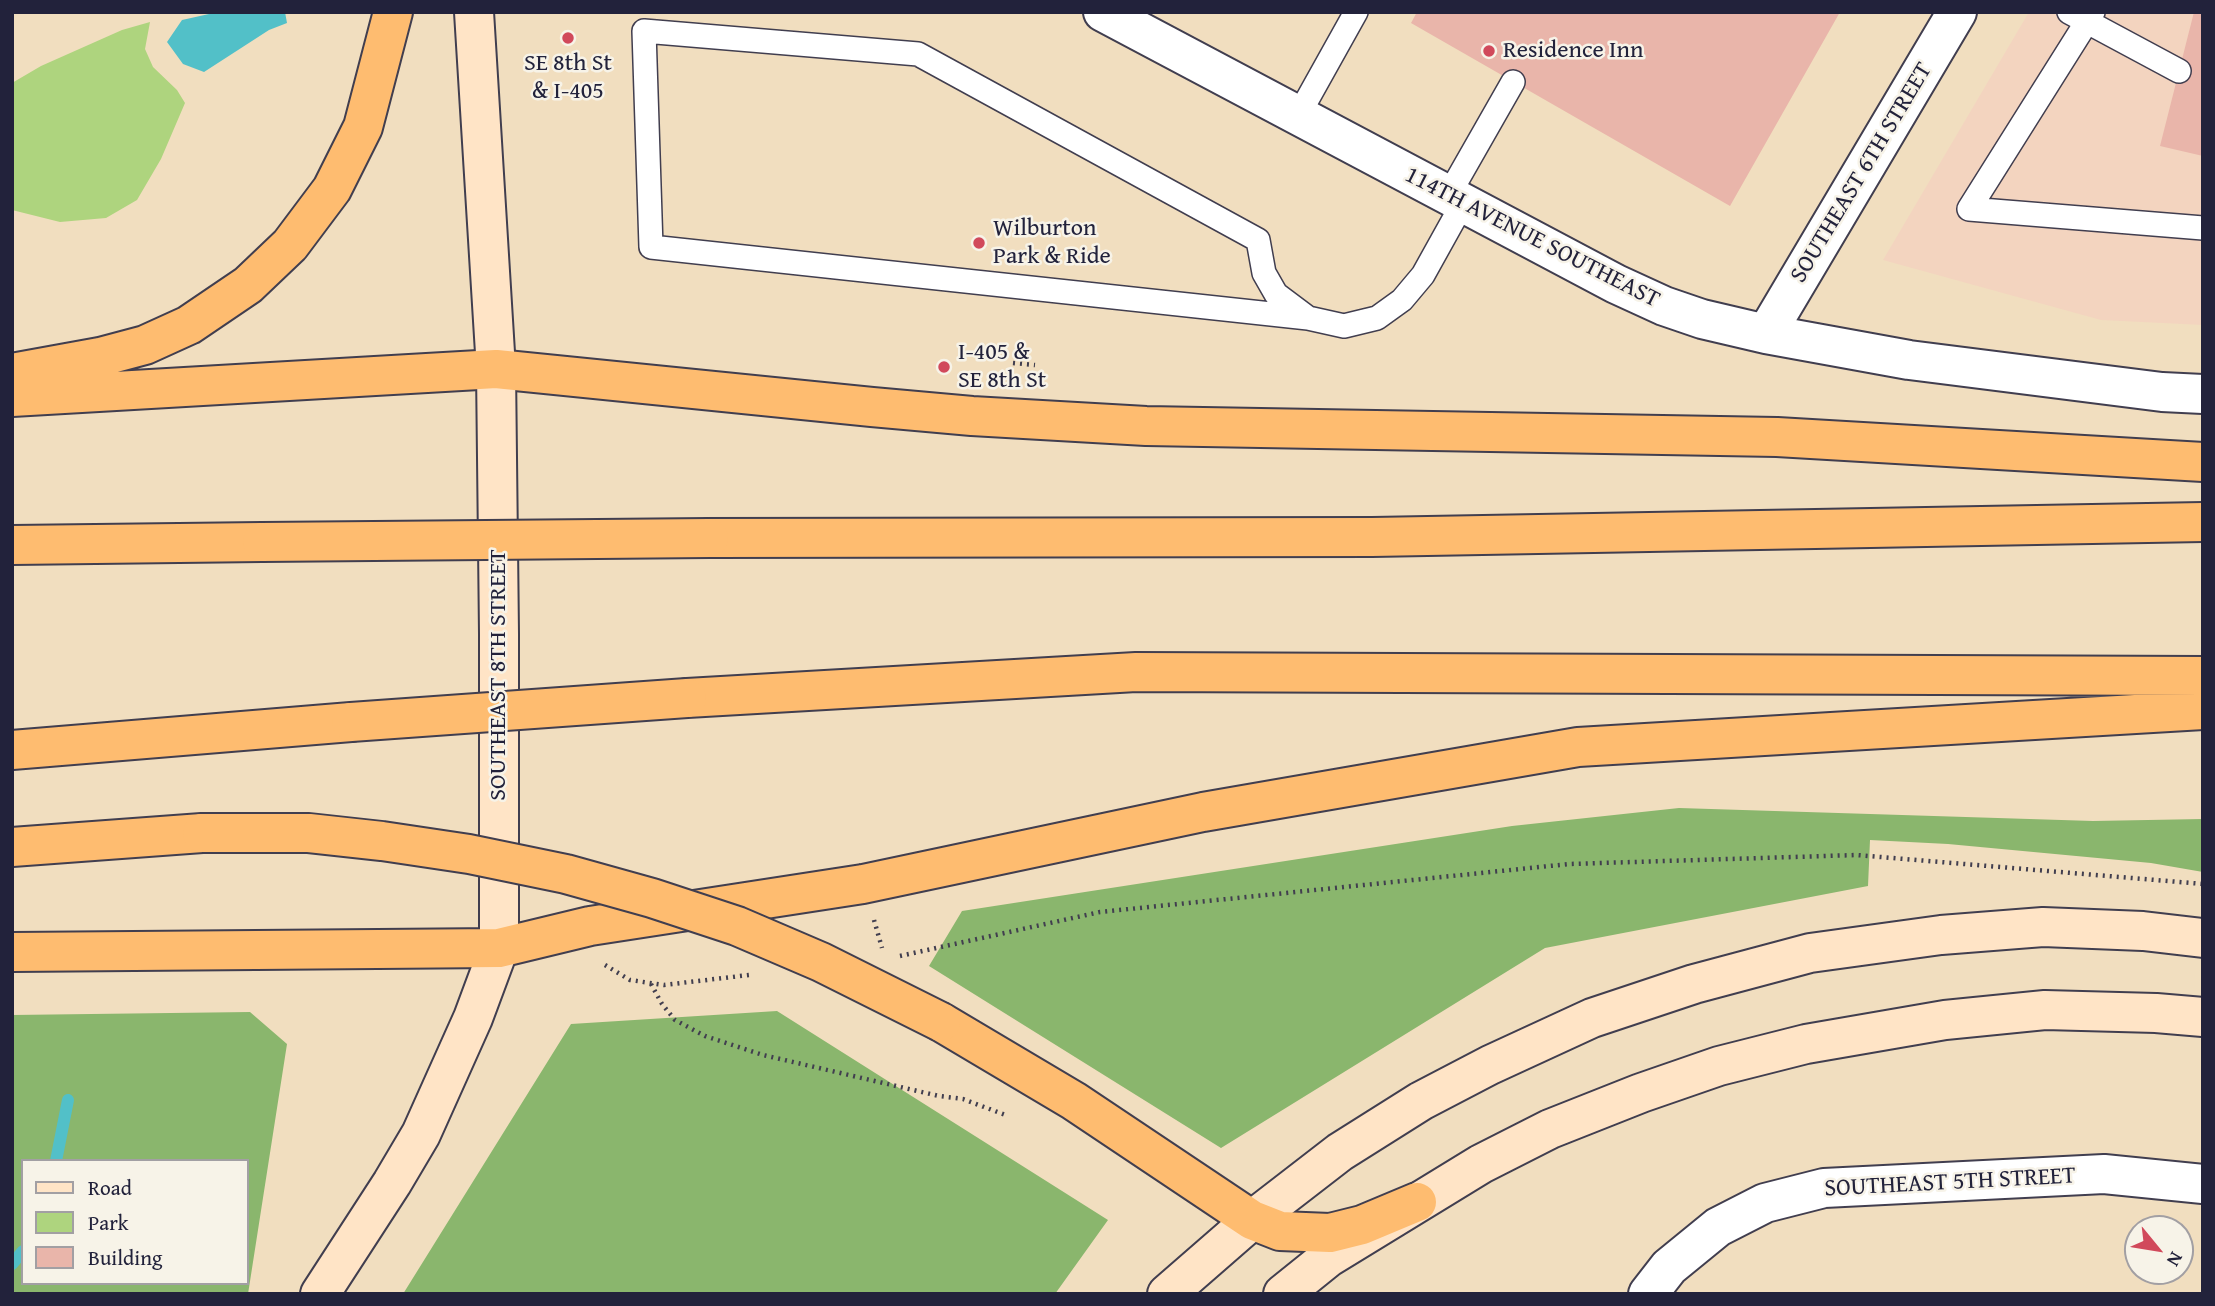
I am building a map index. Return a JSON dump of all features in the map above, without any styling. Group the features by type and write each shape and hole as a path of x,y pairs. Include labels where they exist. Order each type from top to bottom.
{"highway":[{"path":"12,373 100,357 145,345 189,325 247,285 290,245 332,189 363,127 393,12"},
{"path":"12,397 496,369 872,407 1146,426 1777,437 2203,462"},
{"path":"12,545 709,538 1372,537 2203,523"},
{"path":"12,750 687,698 1136,673 2203,676"},
{"path":"12,952 499,948 590,926 863,884 1203,812 1578,747 2203,710"},
{"path":"12,848 202,834 309,833 469,854 578,878 652,898 737,926 821,962 941,1022 1074,1101 1252,1220 1280,1231 1330,1233 1362,1225 1417,1202"}],"main road":[{"name":"SOUTHEAST 8TH STREET","path":"320,1294 393,1183 421,1134 473,1018 499,948 496,369 474,12"},
{"path":"1167,1294 1252,1220 1340,1152 1432,1095 1592,1018 1694,984 1810,953 1941,935 2043,928 2143,931 2203,938"},
{"path":"1283,1294 1329,1257 1482,1164 1550,1129 1719,1066 1806,1044 1945,1020 2045,1010 2203,1017"}],"street":[{"name":"114TH AVENUE SOUTHEAST","path":"1103,12 1616,284 1664,306 1702,319 1766,334 1909,360 2162,392 2203,394"},
{"name":"SOUTHEAST 6TH STREET","path":"1766,334 1957,12"},
{"name":"SOUTHEAST 5TH STREET","path":"1648,1294 1669,1267 1718,1227 1765,1203 1824,1188 2104,1174 2203,1184"}],"lane":[{"path":"1298,116 1356,12"},
{"path":"2179,71 2083,16 1969,209 2203,228"},
{"path":"1307,318 1276,293 1264,273 1258,240 918,54 644,31 652,247 1307,318 1344,326 1377,318 1402,300 1423,275 1456,199 1513,82"}],"path":[{"path":"1013,363 1035,365"},
{"path":"899,956 1100,912 1569,864 1857,855 2203,884"},
{"path":"872,914 886,959"},
{"path":"604,964 630,980 664,985 761,974"},
{"path":"651,984 675,1020 705,1035 763,1055 939,1096 963,1099 1008,1116"}],"shaded area":[{"path":"2029,12 2203,12 2203,325 2101,320 1883,260"}],"green space":[{"path":"150,22 145,49 153,67 177,90 185,103 161,159 137,200 106,218 60,222 12,210 12,83 41,66 122,30"},
{"path":"1679,808 2093,821 2203,819 2203,872 2151,863 1948,844 1870,840 1868,886 1545,948 1221,1148 929,966 962,911 1512,826"},
{"path":"777,1011 1108,1220 1055,1294 403,1294 571,1024"},
{"path":"250,1012 287,1044 248,1294 12,1294 12,1015"}],"water":[{"path":"218,12 285,12 287,23 269,30 204,72 183,64 167,42 182,20"}],"building":[{"path":"1417,12 1840,12 1730,206 1411,23"},
{"path":"2194,12 2203,12 2203,156 2160,146"}],"waterway":[{"path":"56,1159 68,1100"},
{"path":"12,1264 21,1253"}],"place":[{"name":"SE 8th St & I-405","path":"568,38"},
{"name":"Residence Inn","path":"1489,51"},
{"name":"Wilburton Park & Ride","path":"979,243"},
{"name":"I-405 & SE 8th St","path":"944,367"}]}
